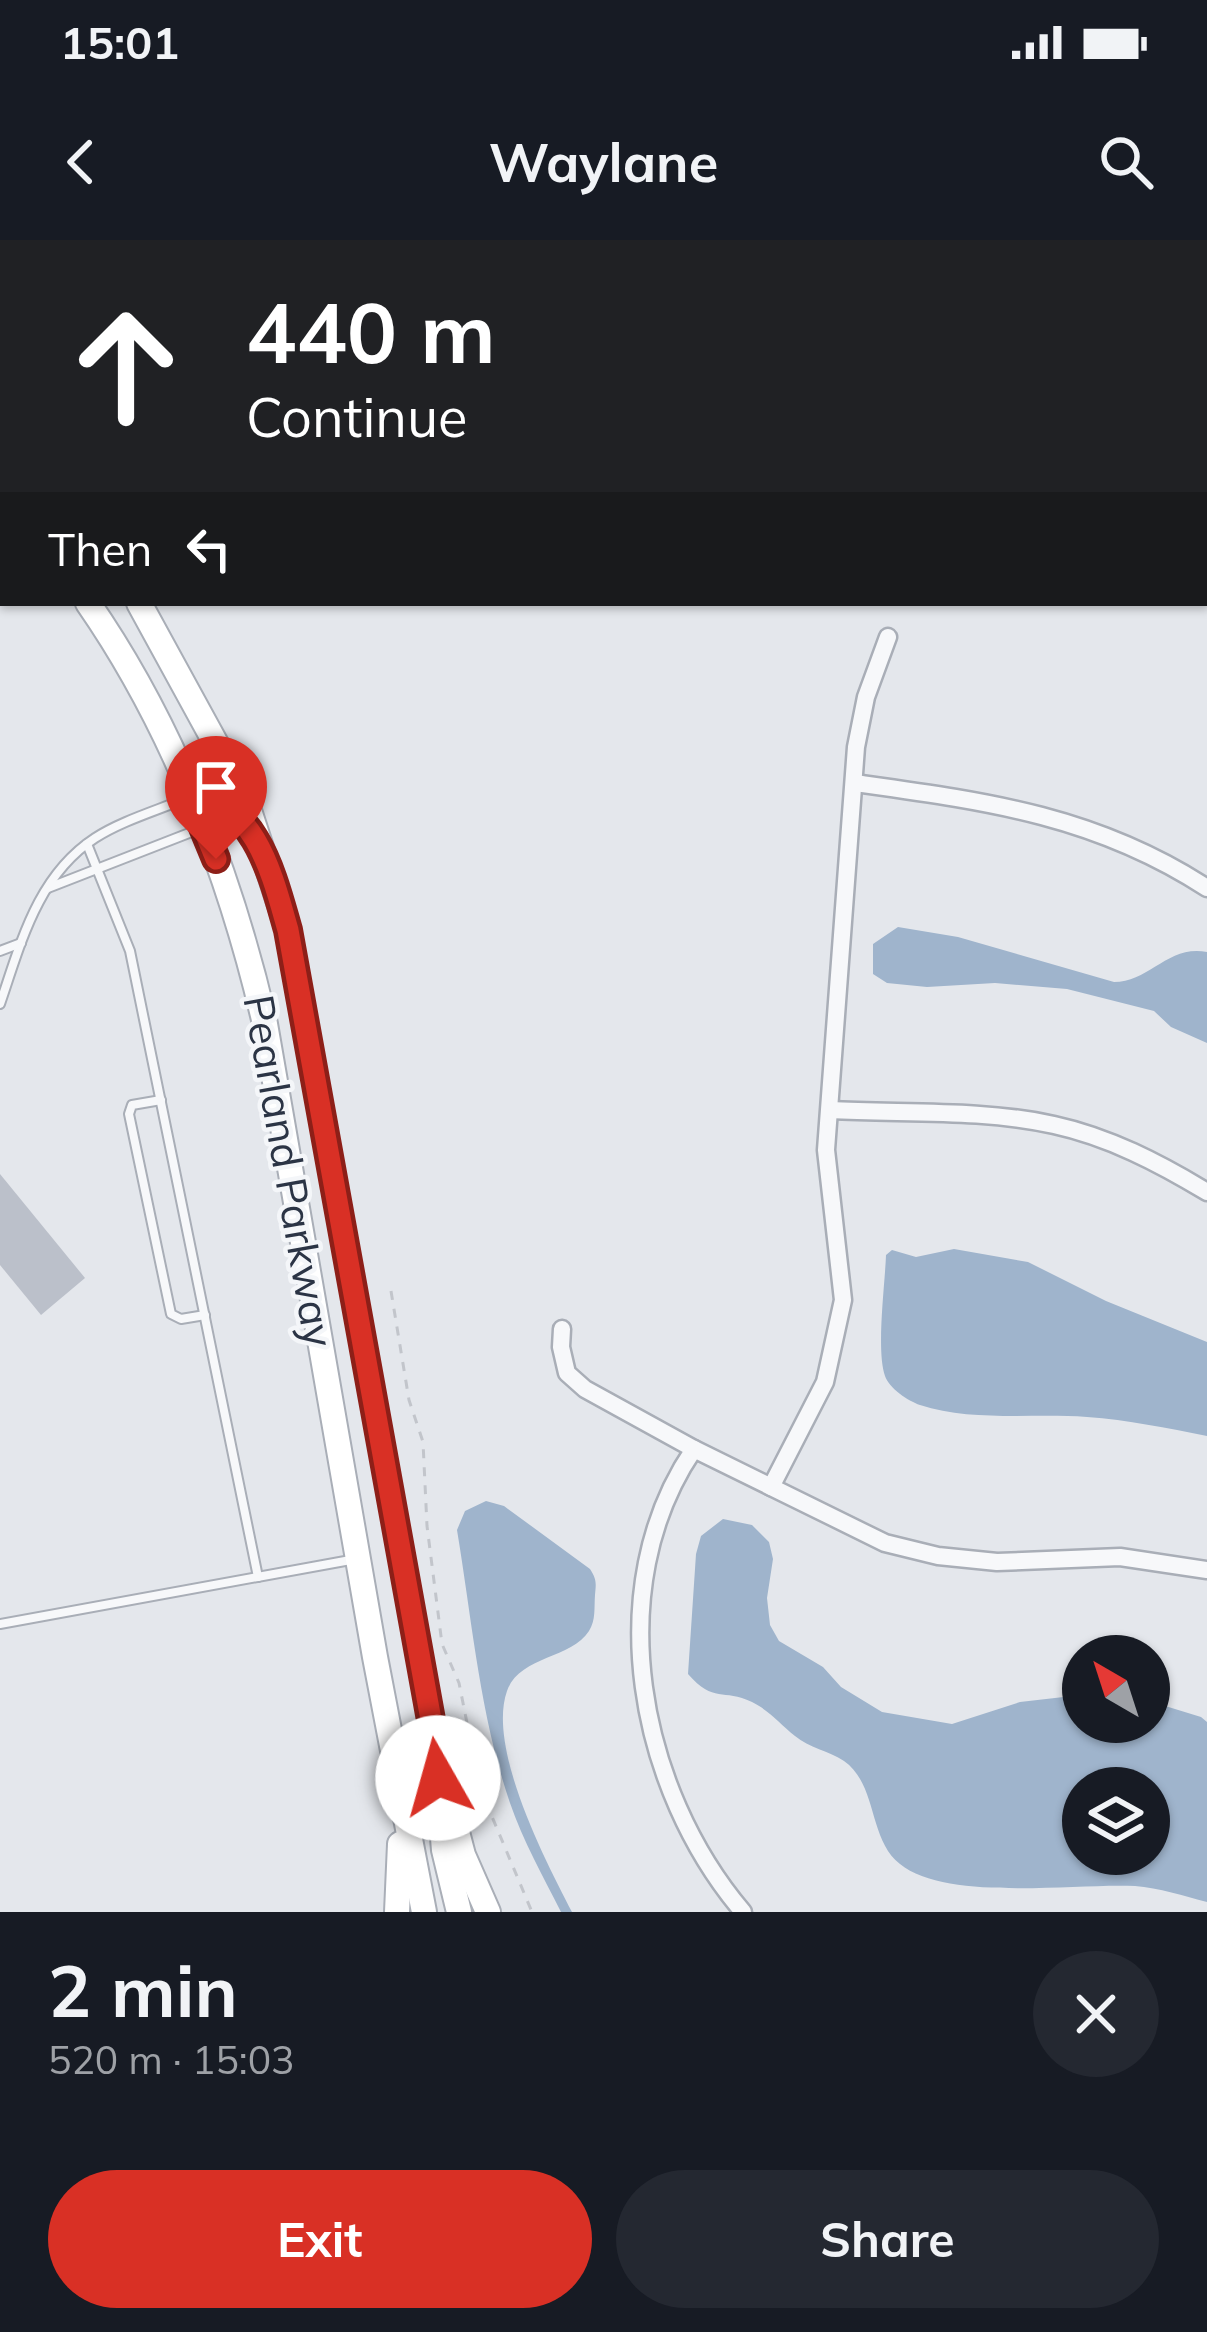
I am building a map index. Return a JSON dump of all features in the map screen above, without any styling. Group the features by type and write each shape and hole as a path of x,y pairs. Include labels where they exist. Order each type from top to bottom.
{"main road":[{"name":"Pearland Parkway","path":"90,606 136,683 190,796 249,953 424,1912"},
{"name":"Pearland Parkway","path":"141,606 244,796 288,930 435,1742 444,1850 459,1912"},
{"path":"190,796 228,806 270,866"},
{"path":"435,1742 463,1855 488,1912"},
{"path":"395,1769 400,1836 397,1912"}],"street":[{"path":"771,1487 825,1382 839,1330 842,1265 826,1177 830,1110 860,719 888,637"},
{"path":"855,783 982,801 1067,820 1160,858 1207,888"},
{"path":"830,1110 1053,1124 1126,1148 1207,1192"},
{"path":"562,1329 563,1360 576,1382 694,1449 885,1543 938,1556 997,1562 1120,1557 1207,1570"},
{"path":"694,1449 664,1508 644,1582 646,1710 662,1770 694,1847 743,1912"}],"lane":[{"path":"0,1004 37,902 87,844 190,796"},
{"path":"47,889 204,827"},
{"path":"87,844 130,951 258,1576"},
{"path":"0,951 22,942"},
{"path":"161,1100 132,1106 129,1114 171,1314 182,1319 205,1315"},
{"path":"0,1624 358,1558"}],"path":[{"path":"391,1291 410,1400 423,1442 427,1526 442,1644 459,1683 479,1788 532,1912"}],"water":[{"path":"898,927 958,937 1114,982 1138,976 1181,953 1207,952 1207,1043 1171,1027 1154,1011 1067,989 887,983 873,974 873,944"},
{"path":"954,1249 1028,1262 1106,1301 1207,1342 1207,1436 1102,1418 960,1413 920,1405 900,1393 887,1381 882,1365 886,1255 892,1250 916,1257"},
{"path":"486,1501 504,1506 590,1569 595,1582 589,1631 570,1647 522,1671 507,1691 503,1715 505,1742 522,1803 572,1912 561,1912 521,1831 484,1702 457,1530 465,1511"},
{"path":"723,1519 752,1525 769,1542 773,1559 767,1598 770,1625 779,1641 882,1712 952,1724 1020,1702 1062,1697 1062,1743 1170,1743 1170,1707 1201,1717 1207,1722 1207,1902 1135,1886 979,1887 921,1876 900,1864 883,1841 863,1784 844,1761 801,1740 758,1706 712,1692 688,1674 701,1536"}],"building":[{"path":"0,1174 85,1278 41,1315 0,1265"}],"route":[{"path":"216,859 190,796 228,806 248,830 270,866 288,930 438,1778"}]}
